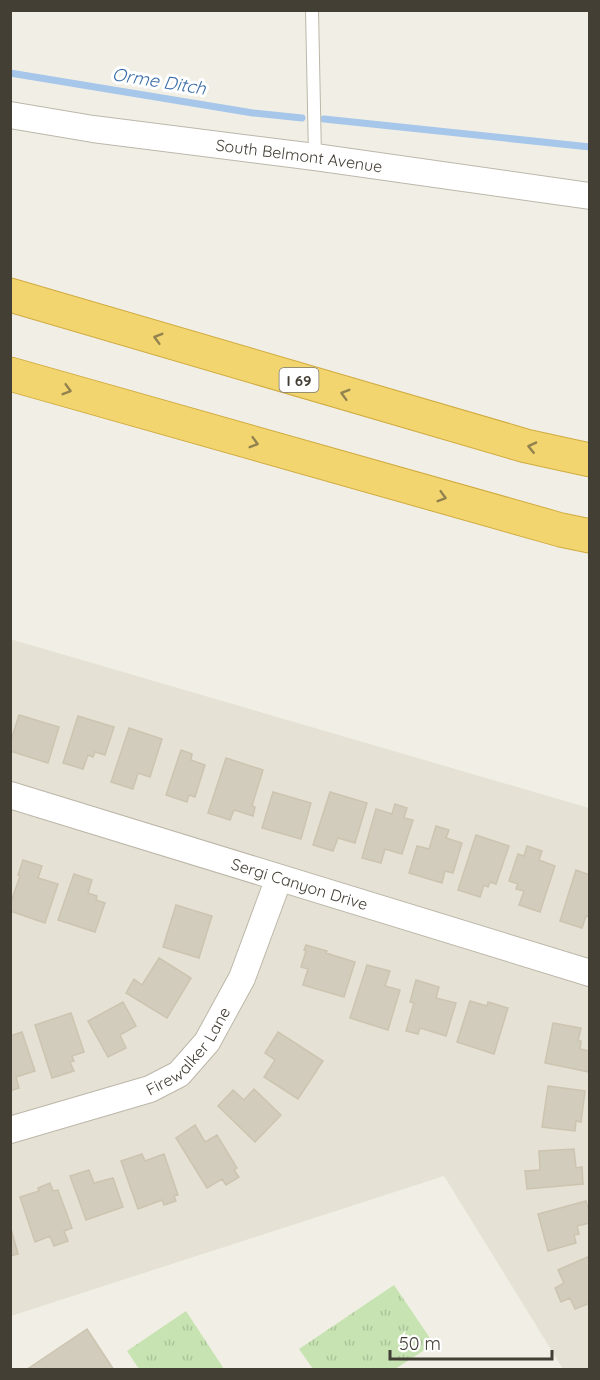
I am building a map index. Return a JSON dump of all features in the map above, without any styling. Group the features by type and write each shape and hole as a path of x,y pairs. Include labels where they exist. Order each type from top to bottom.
{"highway":[{"name":"I 69","path":"10,295 515,443 590,459"},
{"path":"10,374 561,530 590,536"}],"street":[{"name":"South Belmont Avenue","path":"10,115 93,129 315,157 590,196"},
{"name":"Sergi Canyon Drive","path":"10,795 590,973"},
{"name":"Firewalker Lane","path":"10,1130 150,1089 179,1074 207,1042 242,978 279,878"}],"lane":[{"path":"312,10 315,157"}],"shaded area":[{"path":"10,639 589,808 589,1369 563,1369 444,1176 11,1316"}],"green space":[{"path":"394,1285 434,1344 395,1369 313,1369 299,1349"},
{"path":"186,1311 224,1369 139,1369 127,1351"}],"building":[{"path":"19,715 59,727 48,763 10,751 10,743"},
{"path":"78,716 114,727 105,755 95,752 93,757 88,755 83,769 63,763"},
{"path":"129,728 162,739 150,777 138,773 133,789 111,782"},
{"path":"181,750 192,754 191,760 205,765 195,797 189,795 187,802 166,795"},
{"path":"226,758 263,770 252,806 255,807 253,816 234,810 230,820 208,813"},
{"path":"273,792 311,803 301,839 262,828"},
{"path":"330,792 367,803 355,843 338,838 333,851 313,845"},
{"path":"395,804 407,808 404,818 413,820 402,854 385,849 381,863 362,858 376,809 392,814"},
{"path":"436,826 449,830 446,838 462,843 453,873 445,871 442,883 409,873 417,846 429,849"},
{"path":"476,835 509,846 496,884 490,882 488,887 484,885 480,897 458,890"},
{"path":"527,846 542,851 539,860 555,866 540,912 519,905 524,891 516,889 518,884 509,881 518,854 524,856"},
{"path":"23,860 42,866 38,878 58,884 45,923 10,911"},
{"path":"576,870 590,875 590,917 586,916 582,928 560,921"},
{"path":"74,874 92,880 88,893 97,896 96,900 105,903 95,932 58,920"},
{"path":"176,905 212,916 199,958 163,947"},
{"path":"306,945 355,962 344,997 303,985 308,969 301,967"},
{"path":"159,958 191,978 167,1018 126,993 134,979 142,985"},
{"path":"367,965 390,971 385,986 400,990 388,1030 350,1018"},
{"path":"416,980 439,987 436,998 456,1003 446,1036 420,1028 418,1034 406,1031 414,1003 410,1002"},
{"path":"470,1001 487,1006 488,1002 508,1008 494,1054 457,1042"},
{"path":"123,1002 136,1026 120,1035 126,1048 108,1057 88,1021"},
{"path":"71,1013 84,1052 72,1056 74,1061 70,1062 74,1071 52,1078 35,1025"},
{"path":"553,1023 581,1028 578,1041 581,1041 580,1049 590,1051 589,1072 545,1063"},
{"path":"22,1032 35,1071 16,1077 19,1088 10,1091 10,1036"},
{"path":"278,1032 323,1061 298,1099 264,1077 275,1060 265,1053"},
{"path":"548,1086 585,1091 581,1122 576,1121 575,1131 542,1127"},
{"path":"254,1089 281,1115 255,1142 218,1106 233,1090 244,1100"},
{"path":"195,1125 205,1142 217,1135 237,1168 234,1170 239,1177 226,1185 222,1179 207,1188 176,1138"},
{"path":"574,1149 576,1168 582,1167 583,1184 527,1189 525,1171 540,1170 539,1151"},
{"path":"142,1154 145,1161 164,1154 178,1195 174,1196 176,1201 164,1205 162,1200 138,1209 121,1161"},
{"path":"89,1170 94,1183 113,1178 123,1207 86,1220 70,1176"},
{"path":"50,1183 53,1191 58,1190 72,1228 64,1231 68,1241 54,1246 50,1236 35,1242 20,1197 39,1191 38,1188"},
{"path":"586,1201 590,1223 577,1226 579,1234 574,1235 576,1243 548,1251 538,1214"},
{"path":"10,1225 18,1254 10,1256"},
{"path":"590,1256 590,1303 575,1309 570,1298 561,1302 555,1288 564,1283 558,1270"},
{"path":"87,1329 114,1370 26,1370"}],"waterway":[{"name":"Orme Ditch","path":"10,73 253,113 302,118"},
{"name":"Orme Ditch","path":"324,119 590,147"}]}
